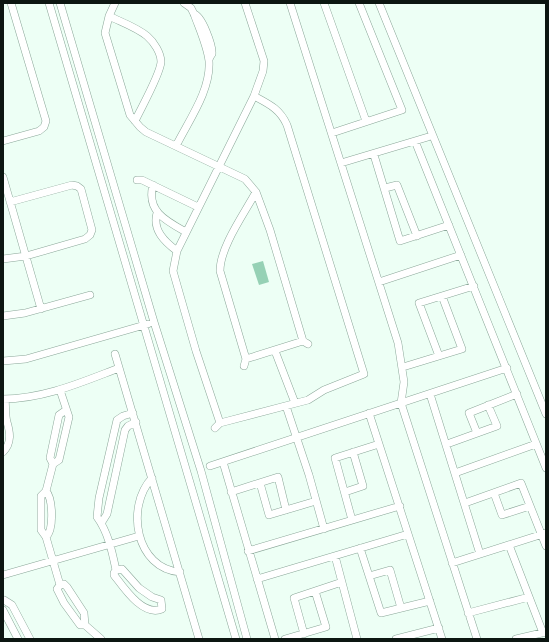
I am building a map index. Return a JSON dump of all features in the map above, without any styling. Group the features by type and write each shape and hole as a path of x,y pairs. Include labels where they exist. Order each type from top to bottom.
{"street":[{"path":"3,141 39,131 44,127 46,121 11,3"},
{"path":"49,3 143,326 189,474 236,639"},
{"path":"60,3 154,322 201,471 247,639"},
{"path":"115,3 109,16 105,34 127,107 134,121 146,132 245,179 256,192 270,230 305,342 275,351 245,363 220,272 220,264 234,232 256,192"},
{"path":"176,146 204,90 208,77 209,60 194,14 191,8 184,3"},
{"path":"245,3 264,61 261,75 254,96 177,251 173,271 218,426 308,400 324,390 364,374 287,125 282,115 275,107 254,96"},
{"path":"290,3 398,343 404,382 401,403 477,639"},
{"path":"324,3 366,121"},
{"path":"332,133 402,110 359,3"},
{"path":"379,3 546,414"},
{"path":"109,16 147,36 158,49 160,56 161,63 158,73 134,121"},
{"path":"341,163 374,155 428,137"},
{"path":"415,141 546,468"},
{"path":"374,155 400,241 449,225"},
{"path":"3,177 41,309"},
{"path":"137,180 142,180 198,207"},
{"path":"3,259 26,256 85,238 90,235 92,230 80,189 77,186 72,185 10,202"},
{"path":"153,185 151,192 157,214 156,218 160,235 164,242 177,251"},
{"path":"385,188 397,185 417,236"},
{"path":"157,214 165,221 186,232"},
{"path":"379,282 462,256"},
{"path":"439,356 419,303 474,286"},
{"path":"3,316 25,313 90,295"},
{"path":"403,368 462,349 442,296"},
{"path":"3,362 26,359 154,322"},
{"path":"275,351 295,403"},
{"path":"115,354 199,639"},
{"path":"3,452 6,448 10,430 5,424 4,399 23,398 60,390 119,368"},
{"path":"210,466 507,368"},
{"path":"53,464 59,460 67,431 69,417 60,390"},
{"path":"430,394 447,444 480,554"},
{"path":"477,433 469,413 517,394"},
{"path":"447,444 496,426 488,405"},
{"path":"286,406 324,529"},
{"path":"66,410 59,415 50,458 53,464 46,491 41,496 40,520 42,533 46,537 60,585 57,589 64,603 80,625 85,625 101,639"},
{"path":"116,570 122,569 139,588 152,597 161,600 162,609 151,611 132,597 114,575 116,570 110,545 102,522 97,517 97,509 117,420 122,416 133,413"},
{"path":"369,413 442,639"},
{"path":"102,522 107,514 125,430 128,426 136,422"},
{"path":"352,520 335,458 379,444"},
{"path":"456,473 536,444"},
{"path":"345,492 363,486 353,452"},
{"path":"223,462 256,579 275,639"},
{"path":"232,492 278,477 286,510"},
{"path":"152,478 144,490 138,506 139,536 148,554 159,566 167,571 180,572"},
{"path":"260,483 269,515 316,501"},
{"path":"465,502 522,483 530,506 544,534 546,546"},
{"path":"46,491 51,498 51,529 46,537"},
{"path":"494,492 502,515 530,506"},
{"path":"248,551 400,506"},
{"path":"256,579 408,534"},
{"path":"452,563 544,534"},
{"path":"3,575 139,536"},
{"path":"509,545 544,632 516,639"},
{"path":"360,548 381,613 430,601"},
{"path":"335,556 357,639"},
{"path":"369,576 390,570 401,608"},
{"path":"304,634 294,598 342,582"},
{"path":"60,585 65,585 84,613 85,625"},
{"path":"285,639 326,627 315,591"},
{"path":"468,613 529,597"},
{"path":"3,600 12,605 30,639"},
{"path":"3,610 18,639"},
{"path":"396,639 439,628"}],"shaded area":[{"path":"263,261 269,282 259,285 252,264"}]}
